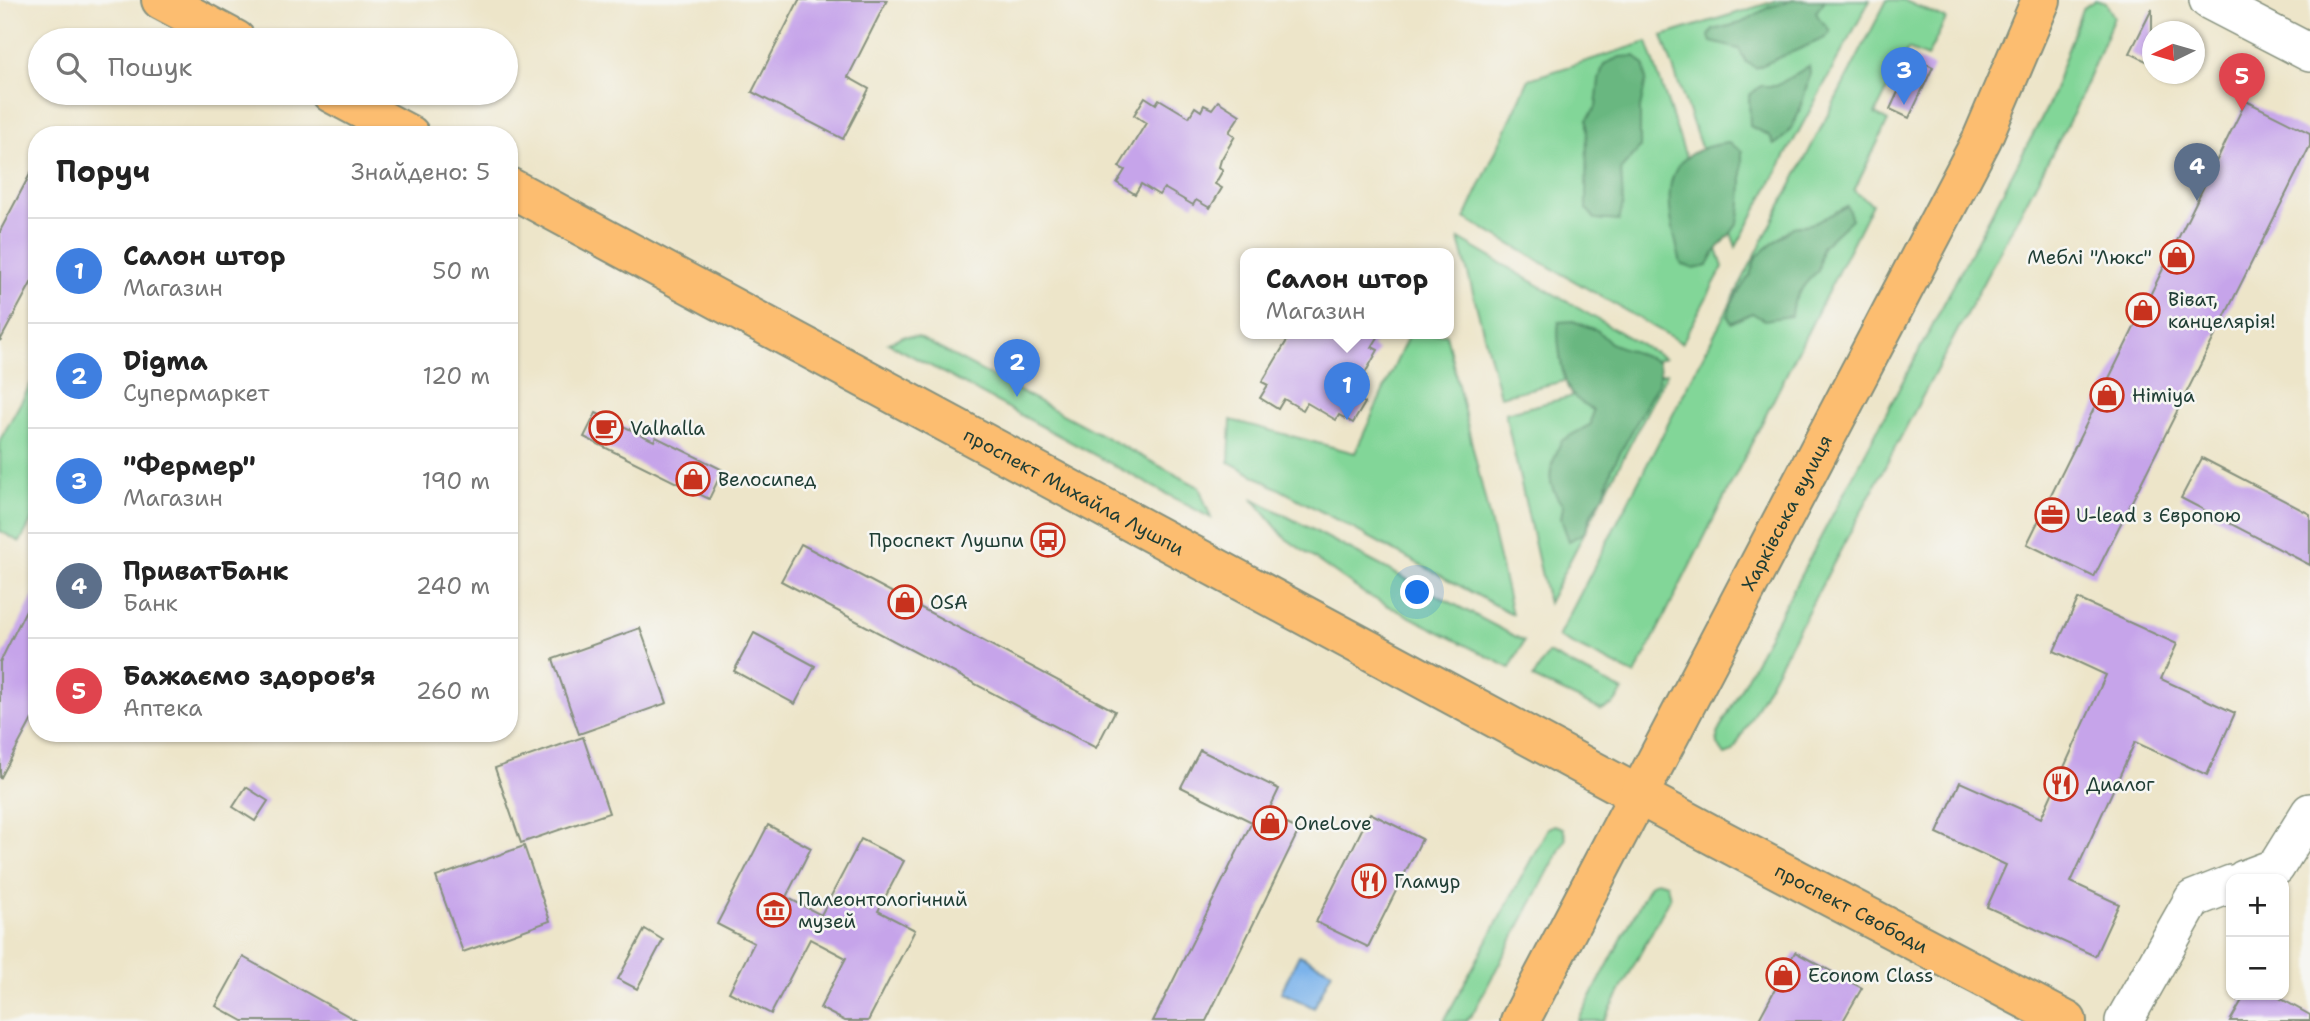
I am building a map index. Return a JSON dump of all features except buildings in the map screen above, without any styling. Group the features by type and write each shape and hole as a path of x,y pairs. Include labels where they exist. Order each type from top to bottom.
{"main road":[{"path":"161,0 214,28"},
{"name":"Харківська вулиця","path":"1520,1021 1982,139 2041,0"},
{"path":"354,105 393,126"},
{"name":"проспект Михайла Лушпи","path":"518,192 1639,793"},
{"name":"проспект Свободи","path":"1639,793 2067,1021"}],"street":[{"path":"2208,0 2310,53"},
{"path":"2257,874 2276,867 2310,811"},
{"path":"2124,1021 2193,899 2226,886"}],"green space":[{"path":"1779,0 1870,0 1736,247 1662,36"},
{"path":"1794,0 1825,0 1816,12 1830,32 1825,38 1756,68 1746,62 1739,49 1711,42 1709,36 1713,30 1741,23 1769,7"},
{"path":"1887,0 1903,0 1946,19 1927,57 1908,49 1875,114 1888,121 1854,191 1872,204 1635,675 1558,637"},
{"path":"2095,0 2106,3 2114,17 2074,112 1733,752 1725,755 1718,745 1717,734 2049,104 2082,9"},
{"path":"1647,42 1723,267 1682,343 1465,218 1529,79"},
{"path":"1635,56 1645,66 1646,80 1640,108 1640,148 1621,169 1623,204 1619,221 1595,219 1586,208 1587,120 1596,107 1604,64 1620,57"},
{"path":"1809,66 1810,73 1798,114 1789,131 1774,145 1770,136 1750,126 1749,95 1761,86 1776,86"},
{"path":"1729,143 1742,151 1739,219 1708,266 1694,269 1681,264 1672,223 1670,185 1676,170 1686,157 1704,148"},
{"path":"1847,206 1852,219 1822,247 1818,271 1800,291 1791,316 1764,320 1752,313 1731,323 1728,316 1732,302 1750,275 1756,257 1793,227 1815,223"},
{"path":"1459,239 1664,358 1500,396"},
{"path":"1573,321 1597,330 1610,343 1657,361 1660,368 1658,383 1612,468 1604,495 1592,512 1585,532 1569,541 1561,519 1563,506 1553,489 1550,475 1561,441 1591,424 1593,410 1571,393 1562,369 1559,322"},
{"path":"903,336 918,337 1199,487 1211,518 888,343"},
{"path":"1407,339 1447,339 1512,614 1229,462 1231,420 1355,453"},
{"path":"1667,373 1548,603 1505,413"},
{"path":"28,389 28,527 20,542 0,531 0,440"},
{"path":"1252,498 1524,641 1510,668 1365,594 1285,538"},
{"path":"1548,653 1623,691 1613,705 1601,710 1533,678"},
{"path":"1554,825 1563,828 1566,838 1473,1013 1466,1021 1444,1021 1548,828"},
{"path":"1656,881 1667,884 1670,898 1604,1021 1578,1021 1650,885"}],"water":[{"path":"1299,955 1332,971 1314,1008 1281,992"}],"place":[{"name":"\"Фермер\"","path":"1904,105"},
{"name":"Бажаємо здоров'я","path":"2242,111"},
{"name":"ПриватБанк","path":"2197,201"},
{"name":"Меблі \"Люкс\"","path":"2177,257"},
{"name":"Віват, канцелярія!","path":"2143,310"},
{"name":"Himiya","path":"2107,395"},
{"name":"Digma","path":"1017,397"},
{"name":"Салон штор","path":"1347,420"},
{"name":"Valhalla","path":"606,428"},
{"name":"Велосипед","path":"693,479"},
{"name":"U-lead з Європою","path":"2052,515"},
{"name":"Проспект Лушпи","path":"1048,540"},
{"name":"OSA","path":"905,602"},
{"name":"Диалог","path":"2061,784"},
{"name":"OneLove","path":"1270,823"},
{"name":"Гламур","path":"1369,881"},
{"name":"Палеонтологічний музей","path":"774,910"},
{"name":"Econom Class","path":"1783,975"}]}
